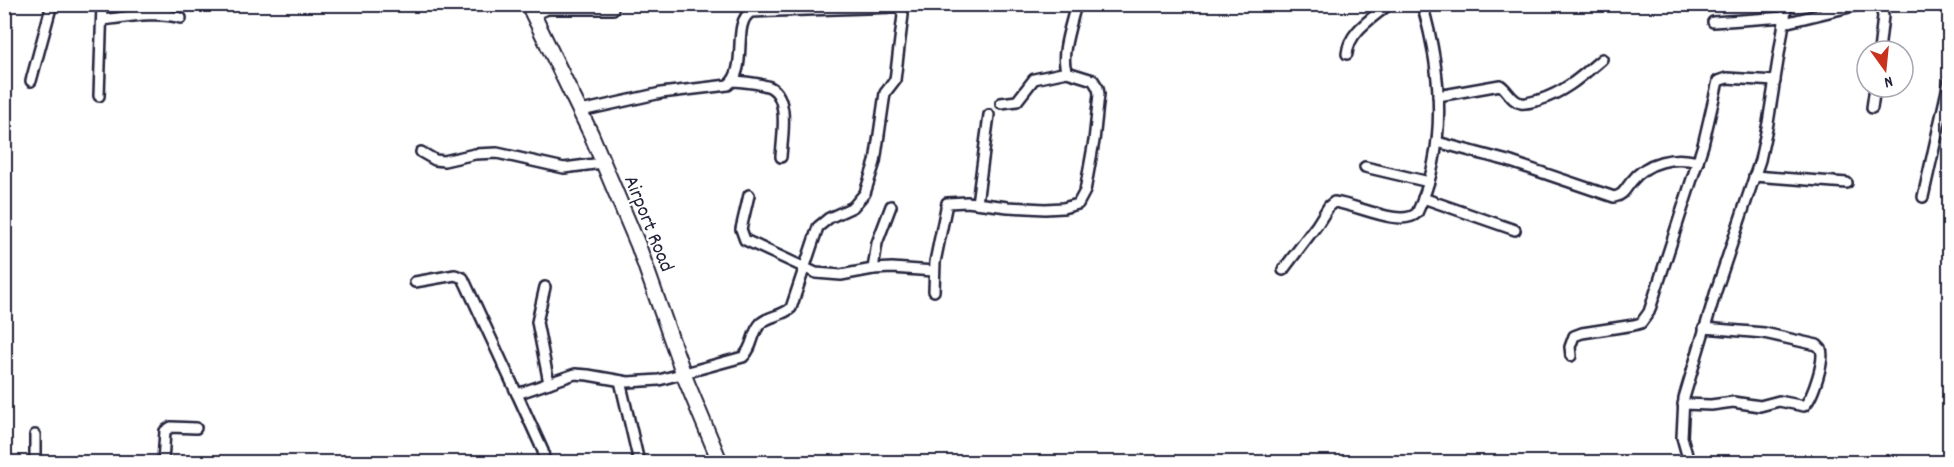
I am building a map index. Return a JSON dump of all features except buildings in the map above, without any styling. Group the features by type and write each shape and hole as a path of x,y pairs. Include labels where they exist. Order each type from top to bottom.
{"main road":[{"name":"Airport Road","path":"531,9 581,111 638,245 684,373 720,462"}],"street":[{"path":"31,81 52,4"},
{"path":"99,96 102,4"},
{"path":"1067,72 1064,55 1076,4"},
{"path":"1283,270 1334,202 1401,219 1417,213 1429,182 1437,142 1438,96 1432,45 1422,4"},
{"path":"1689,462 1682,437 1683,405 1704,328 1764,142 1787,4"},
{"path":"1713,22 1785,20 1862,4"},
{"path":"1880,4 1883,16 1880,39"},
{"path":"1347,54 1350,40 1383,6"},
{"path":"522,392 575,374 644,382 743,357 748,352 759,325 791,308 818,227 829,218 853,207 865,193 875,162 884,98 895,80 902,21 901,10 896,7 751,12 743,19 734,81"},
{"path":"531,9 613,9"},
{"path":"102,20 156,14 181,18"},
{"path":"1438,96 1500,86 1523,104 1549,97 1568,88 1602,59"},
{"path":"934,291 936,251 947,203 1063,208 1078,204 1085,191 1099,94 1093,80 1067,72 1034,79 1017,101 1001,103"},
{"path":"1923,197 1950,77"},
{"path":"1571,356 1570,347 1574,336 1634,326 1645,319 1698,162 1718,81 1727,78 1775,81"},
{"path":"581,111 662,93 723,86 734,81 767,86 775,90 783,109 781,157"},
{"path":"1872,108 1873,99"},
{"path":"977,203 989,115"},
{"path":"1437,142 1508,161 1614,197 1624,193 1641,171 1660,163 1674,159 1698,162"},
{"path":"421,152 435,160 444,161 475,154 497,153 564,168 602,163"},
{"path":"1365,167 1429,182"},
{"path":"1754,176 1847,183"},
{"path":"749,195 741,229 745,240 803,269 816,273 841,275 873,269 934,271"},
{"path":"1424,198 1515,230"},
{"path":"873,269 877,243 891,206"},
{"path":"415,282 455,275 463,278 522,392 543,451 544,459 541,462"},
{"path":"545,287 537,322 549,383"},
{"path":"1683,405 1733,402 1760,406 1779,401 1804,406 1809,400 1822,360 1821,349 1817,345 1764,333 1704,328"},
{"path":"620,381 639,462"},
{"path":"163,462 165,431 171,427 196,428"},
{"path":"35,435 35,462"}]}
